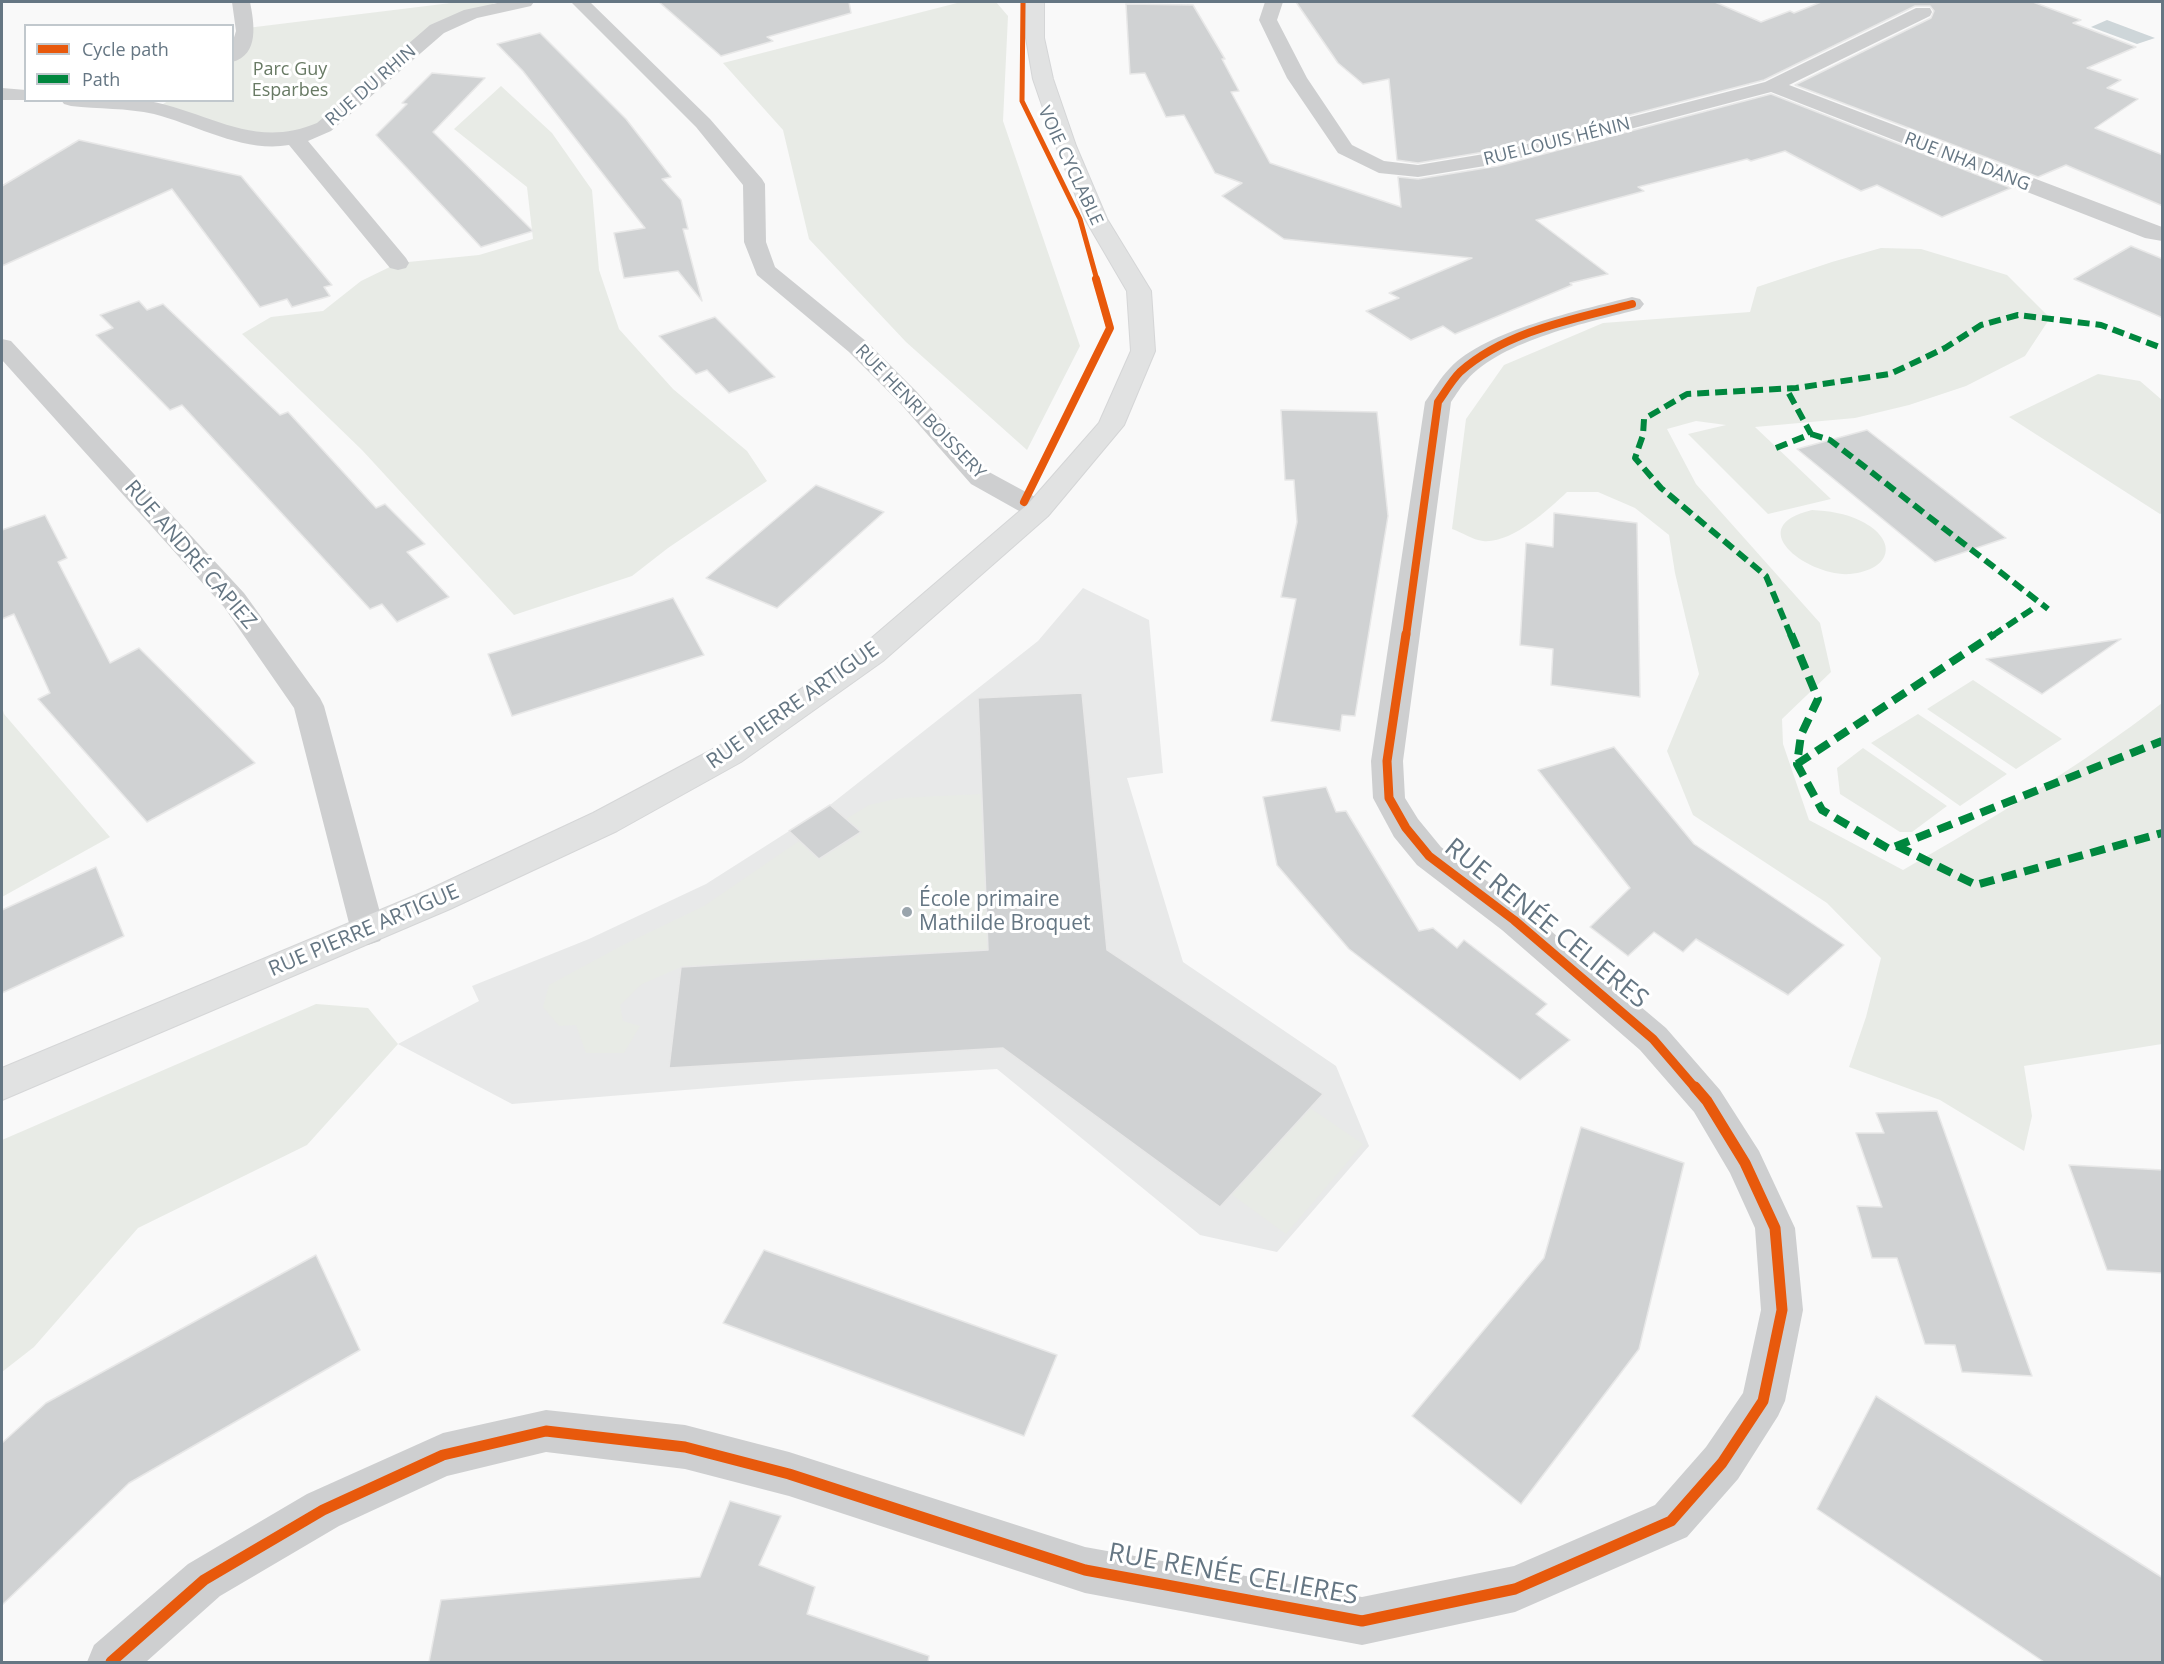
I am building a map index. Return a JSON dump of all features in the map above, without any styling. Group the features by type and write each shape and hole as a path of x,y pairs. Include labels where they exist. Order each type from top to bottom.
{"main road":[{"name":"RUE PIERRE ARTIGUE","path":"2,1084 368,931 605,822 730,754 872,654 1038,510 1111,425 1143,351 1139,291 1096,219 1066,146 1043,79 1035,38 1035,2"}],"street":[{"path":"234,54 242,48 247,28 241,2"},
{"name":"RUE DU RHIN","path":"107,102 162,105 264,141 295,140 324,127 437,30 471,14 525,2"},
{"name":"RUE HENRI BOISSERY","path":"580,2 703,123 754,184 755,242 765,270 858,346 908,397 980,478 1038,510"},
{"name":"RUE LOUIS HÉNIN","path":"1274,2 1268,20 1297,78 1345,149 1379,167 1418,171 1497,159 1772,86 1923,12"},
{"name":"RUE NHA DANG","path":"1772,86 2153,233 2163,234"},
{"path":"2,94 24,96"},
{"path":"295,140 398,262"},
{"name":"RUE RENÉE CELIERES","path":"111,1662 204,1580 323,1510 443,1455 546,1431 685,1447 789,1474 1085,1570 1362,1621 1515,1589 1671,1521 1722,1463 1763,1401 1782,1310 1775,1228 1745,1164 1707,1101 1653,1039 1514,920 1429,856 1406,828 1389,798 1387,761 1438,402 1459,373 1488,352 1542,328 1632,304"},
{"name":"RUE ANDRÉ CAPIEZ","path":"2,346 234,600 309,706 368,931"}],"shaded area":[{"path":"2107,20 2155,38 2137,44 2091,27"},
{"name":"École primaire Mathilde Broquet","path":"1083,588 1149,620 1163,773 1127,778 1183,962 1336,1066 1369,1146 1277,1252 1200,1235 997,1069 796,1081 512,1104 398,1044 479,1001 472,986 589,939 706,884 830,805 1038,641"}],"green space":[{"name":"Parc Guy Esparbes","path":"459,2 492,2 498,8 453,22 324,127 280,141 155,109 166,102 234,102 234,54 247,28"},
{"path":"961,2 996,2 1008,16 1003,121 1080,346 1027,450 906,342 809,239 783,130 723,63"},
{"path":"501,86 552,133 592,190 599,270 619,329 673,389 747,451 767,481 668,548 632,576 514,615 362,450 242,334 271,317 323,311 361,281 398,263 479,255 533,239 527,187 454,129"},
{"path":"1881,248 1921,249 2007,275 2050,318 2025,356 1966,386 1909,405 1855,418 1755,427 1831,499 1768,514 1688,434 1726,425 1696,421 1667,429 1696,484 1820,623 1831,672 1782,719 1783,744 1809,820 1903,870 2068,770 2162,703 2162,1044 2024,1066 2032,1116 2024,1151 1940,1100 1849,1067 1866,1017 1881,958 1827,903 1693,815 1667,751 1699,674 1675,573 1669,535 1635,508 1598,492 1567,492 1550,508 1517,532 1494,540 1483,541 1471,538 1452,529 1466,419 1504,365 1603,323 1750,312 1757,287"},
{"path":"2098,374 2140,381 2162,400 2162,513 2160,514 2009,417"},
{"path":"1812,510 1849,516 1873,529 1885,545 1886,553 1882,560 1875,567 1850,574 1834,573 1801,560 1789,550 1782,539 1782,528 1791,518"},
{"path":"1973,680 2062,739 2016,769 1927,709"},
{"path":"2,707 4,714 110,837 2,897"},
{"path":"1918,714 2007,774 1960,806 1871,743"},
{"path":"1863,748 1947,806 1912,832 1900,832 1840,794 1837,768"},
{"path":"981,794 988,950 681,967 642,984 620,1005 623,1021 640,1026 624,1053 586,1053 576,1025 559,1026 543,1007 549,985 623,945 704,906 799,841 819,859 861,833 846,819 869,805 900,798"},
{"path":"316,1004 368,1008 398,1044 307,1145 138,1228 34,1347 2,1372 2,1140"},
{"path":"1310,1108 1363,1144 1286,1234 1231,1194"}],"building":[{"path":"659,2 849,2 851,13 767,37 773,41 721,56"},
{"path":"1296,2 1715,2 1761,22 1790,11 1794,13 1821,2 2033,2 2081,20 2073,23 2136,47 2087,68 2121,80 2107,88 2138,99 2095,128 2163,155 2163,206 2066,165 2038,177 1795,85 1931,18 1934,11 1930,6 1915,6 1764,80 1496,150 1418,163 1397,160 1389,79 1363,84 1338,63"},
{"path":"1126,4 1193,5 1225,59 1222,59 1239,91 1231,92 1270,163 1401,207 1398,177 1418,179 1498,166 1771,94 2011,188 1942,217 1877,185 1861,191 1785,151 1751,161 1747,159 1638,187 1644,191 1536,220 1608,274 1570,283 1572,285 1455,334 1443,326 1411,340 1366,311 1399,298 1389,293 1472,258 1284,239 1222,196 1242,183 1215,173 1184,115 1166,117 1145,73 1130,74"},
{"path":"540,33 626,119 671,177 662,179 681,200 688,229 683,229 702,301 678,271 624,278 614,233 645,228 523,71 497,44"},
{"path":"432,73 485,78 433,132 533,231 481,247 376,135 407,104 402,103"},
{"path":"79,140 241,176 332,285 324,287 330,296 292,307 287,299 260,307 172,189 2,266 2,186"},
{"path":"2131,246 2163,259 2163,318 2074,279"},
{"path":"139,301 147,310 163,304 280,415 288,412 376,508 385,504 425,544 407,552 449,597 397,622 382,604 370,609 182,405 170,410 96,335 113,328 100,315"},
{"path":"715,317 775,377 729,393 707,370 696,374 659,336"},
{"path":"1281,410 1377,412 1388,516 1355,716 1342,715 1340,731 1271,721 1296,599 1281,597 1297,522 1294,480 1285,480"},
{"path":"1867,430 2006,538 1935,562 1797,449"},
{"path":"816,485 884,512 777,608 706,578"},
{"path":"1554,513 1637,523 1640,697 1551,685 1553,649 1520,645 1526,543 1553,547"},
{"path":"45,515 67,558 58,562 110,663 139,648 255,763 147,822 38,699 50,693 14,614 2,619 2,530"},
{"path":"673,598 704,655 512,716 488,654"},
{"path":"2121,639 2042,694 1986,659"},
{"path":"1082,693 1107,950 1323,1094 1220,1207 1003,1048 669,1068 681,967 988,950 978,698"},
{"path":"1614,747 1694,844 1844,945 1788,995 1696,939 1683,952 1654,932 1628,956 1590,927 1630,888 1538,770"},
{"path":"1326,787 1336,812 1346,811 1419,931 1433,928 1457,948 1464,940 1547,1004 1536,1014 1570,1040 1520,1080 1349,949 1277,865 1263,797"},
{"path":"830,805 861,832 819,859 789,831"},
{"path":"96,867 124,936 2,993 2,910"},
{"path":"1937,1111 2032,1376 1962,1372 1955,1345 1925,1344 1897,1258 1872,1258 1857,1206 1882,1207 1856,1133 1884,1133 1876,1113"},
{"path":"1581,1127 1684,1163 1639,1349 1521,1504 1412,1416 1544,1258"},
{"path":"2069,1165 2163,1170 2163,1273 2107,1270"},
{"path":"764,1250 1057,1355 1024,1436 723,1323"},
{"path":"316,1255 360,1350 129,1483 2,1605 2,1443 46,1403"},
{"path":"1876,1396 2163,1578 2163,1662 2044,1662 1817,1509"},
{"path":"730,1501 781,1516 759,1565 815,1587 807,1614 929,1656 928,1662 429,1662 441,1600 700,1577"}],"marked path":[{"path":"2162,348 2101,325 2018,315 1981,325 1945,348 1890,374 1796,388 1687,394 1644,419 1643,435 1635,458 1661,488 1766,576 1818,699 1801,735 1797,764 1822,810 1889,849 2162,741"},
{"path":"1776,448 1811,434 1786,388"},
{"path":"1811,434 1830,440 2048,609"},
{"path":"1797,764 2034,608"},
{"path":"1897,846 1976,885 2162,833"}],"cycle path":[{"name":"VOIE CYCLABLE","path":"1023,2 1022,101 1080,219 1110,328 1024,502"},
{"path":"111,1662 204,1580 323,1510 443,1455 546,1431 685,1447 789,1474 1085,1570 1362,1621 1515,1589 1671,1521 1722,1463 1763,1401 1782,1310 1775,1228 1745,1163 1707,1101 1653,1039 1514,920 1429,856 1406,828 1389,798 1387,761 1438,402 1459,373 1488,352 1542,328 1632,304"}],"place":[{"name":"École primaire Mathilde Broquet","path":"907,912"}]}
